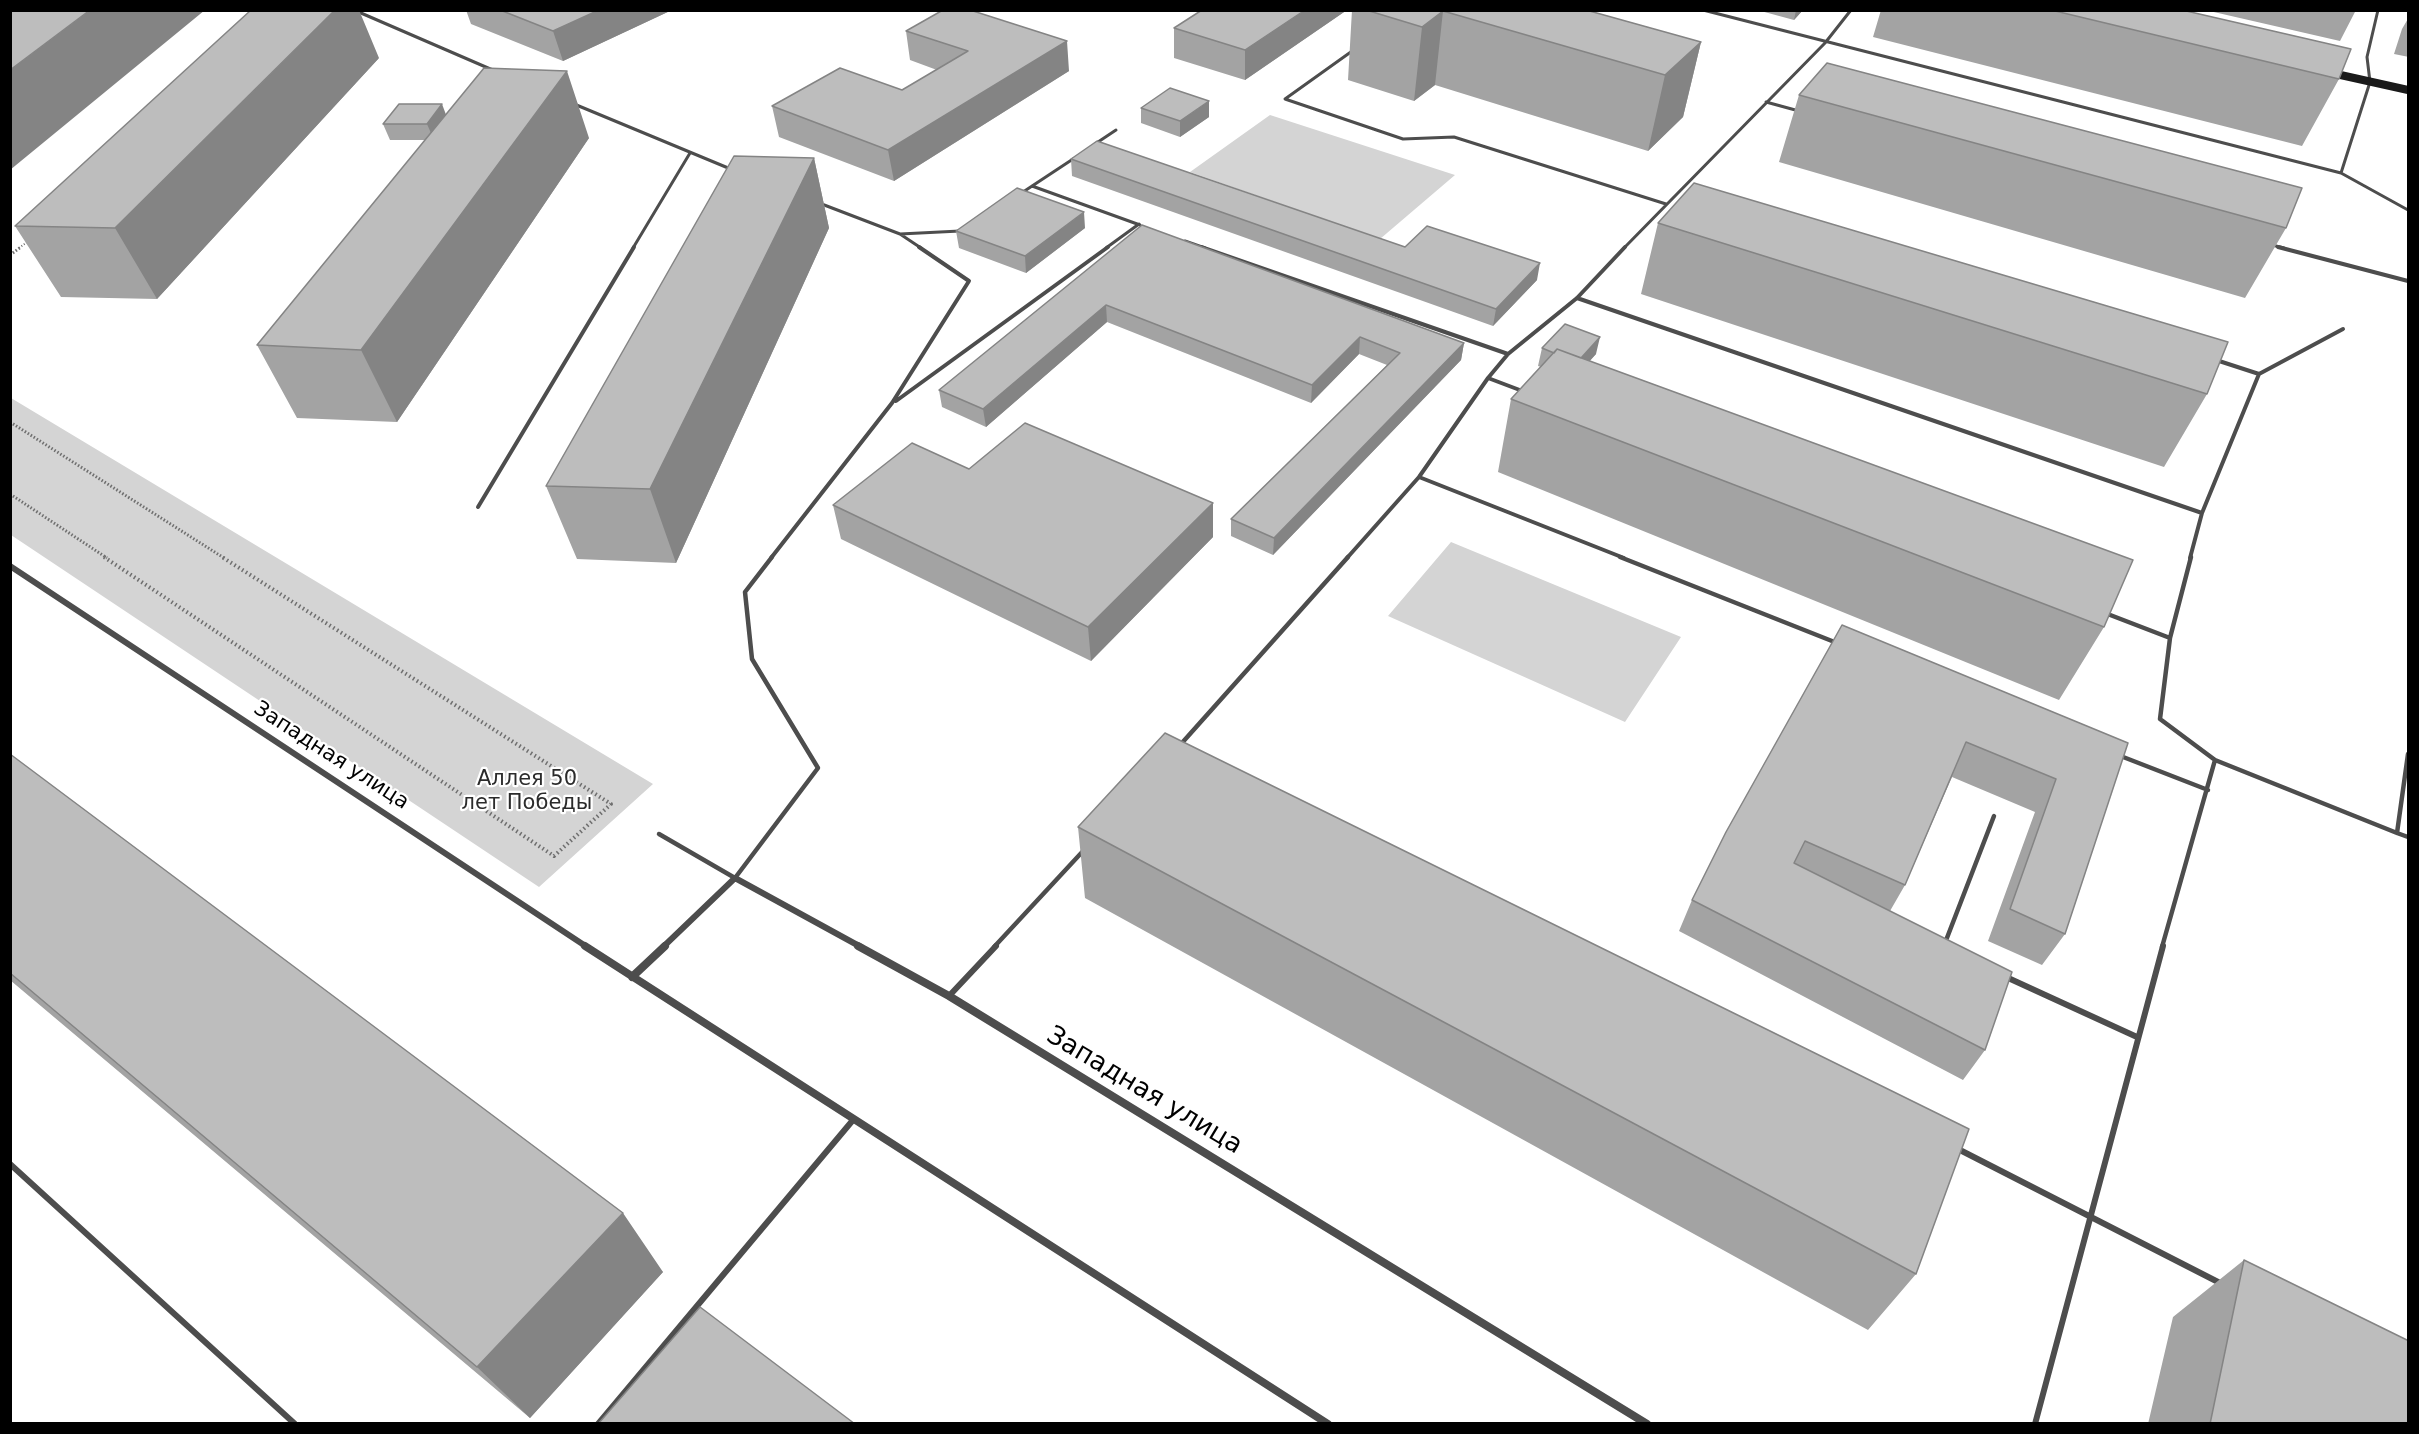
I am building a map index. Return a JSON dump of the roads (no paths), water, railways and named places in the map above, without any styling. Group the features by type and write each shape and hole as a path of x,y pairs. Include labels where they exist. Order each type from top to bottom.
{"street":[{"path":"2324,71 2409,90"},
{"name":"Западная улица","path":"10,566 632,977 1328,1424"},
{"path":"632,977 735,878"},
{"name":"Западная улица","path":"735,878 949,996 1647,1424"}],"lane":[{"path":"354,10 506,75"},
{"path":"1702,10 2341,173 2409,210"},
{"path":"1174,752 1419,477 1488,378 1508,354 1577,298 1678,191 1825,43 1851,10"},
{"path":"2341,173 2370,82 2367,57 2378,10"},
{"path":"1361,44 1285,99 1403,139 1454,137 1666,204"},
{"path":"1766,102 1800,112"},
{"path":"571,103 734,170"},
{"path":"1088,148 1116,130"},
{"path":"478,507 690,153"},
{"path":"1014,197 1079,155"},
{"path":"1032,186 1150,228"},
{"path":"1678,191 1689,195"},
{"path":"659,834 735,878 818,768 752,659 745,592 892,403 969,280 900,234 811,200"},
{"path":"892,403 1139,224"},
{"path":"900,234 961,231"},
{"path":"1184,240 1508,354"},
{"path":"2266,243 2409,281"},
{"path":"1577,298 2202,513"},
{"path":"2343,329 2259,374 2202,513 2170,638 2160,719 2216,760 2409,837"},
{"path":"2213,359 2259,374"},
{"path":"1488,378 1533,395"},
{"path":"1419,477 1841,645"},
{"path":"2103,612 2170,638"},
{"path":"2108,751 2208,790"},
{"path":"2397,833 2409,754"},
{"path":"2035,1424 2137,1037 2216,760"},
{"path":"1953,950 1944,945 1994,816"},
{"path":"949,996 1086,848"},
{"path":"2000,974 2137,1037"},
{"path":"598,1424 853,1119"},
{"path":"1952,1146 2228,1287"},
{"path":"10,1164 295,1424"}],"park label":[{"name":"Аллея 50 лет Победы","path":"527,792"}]}
